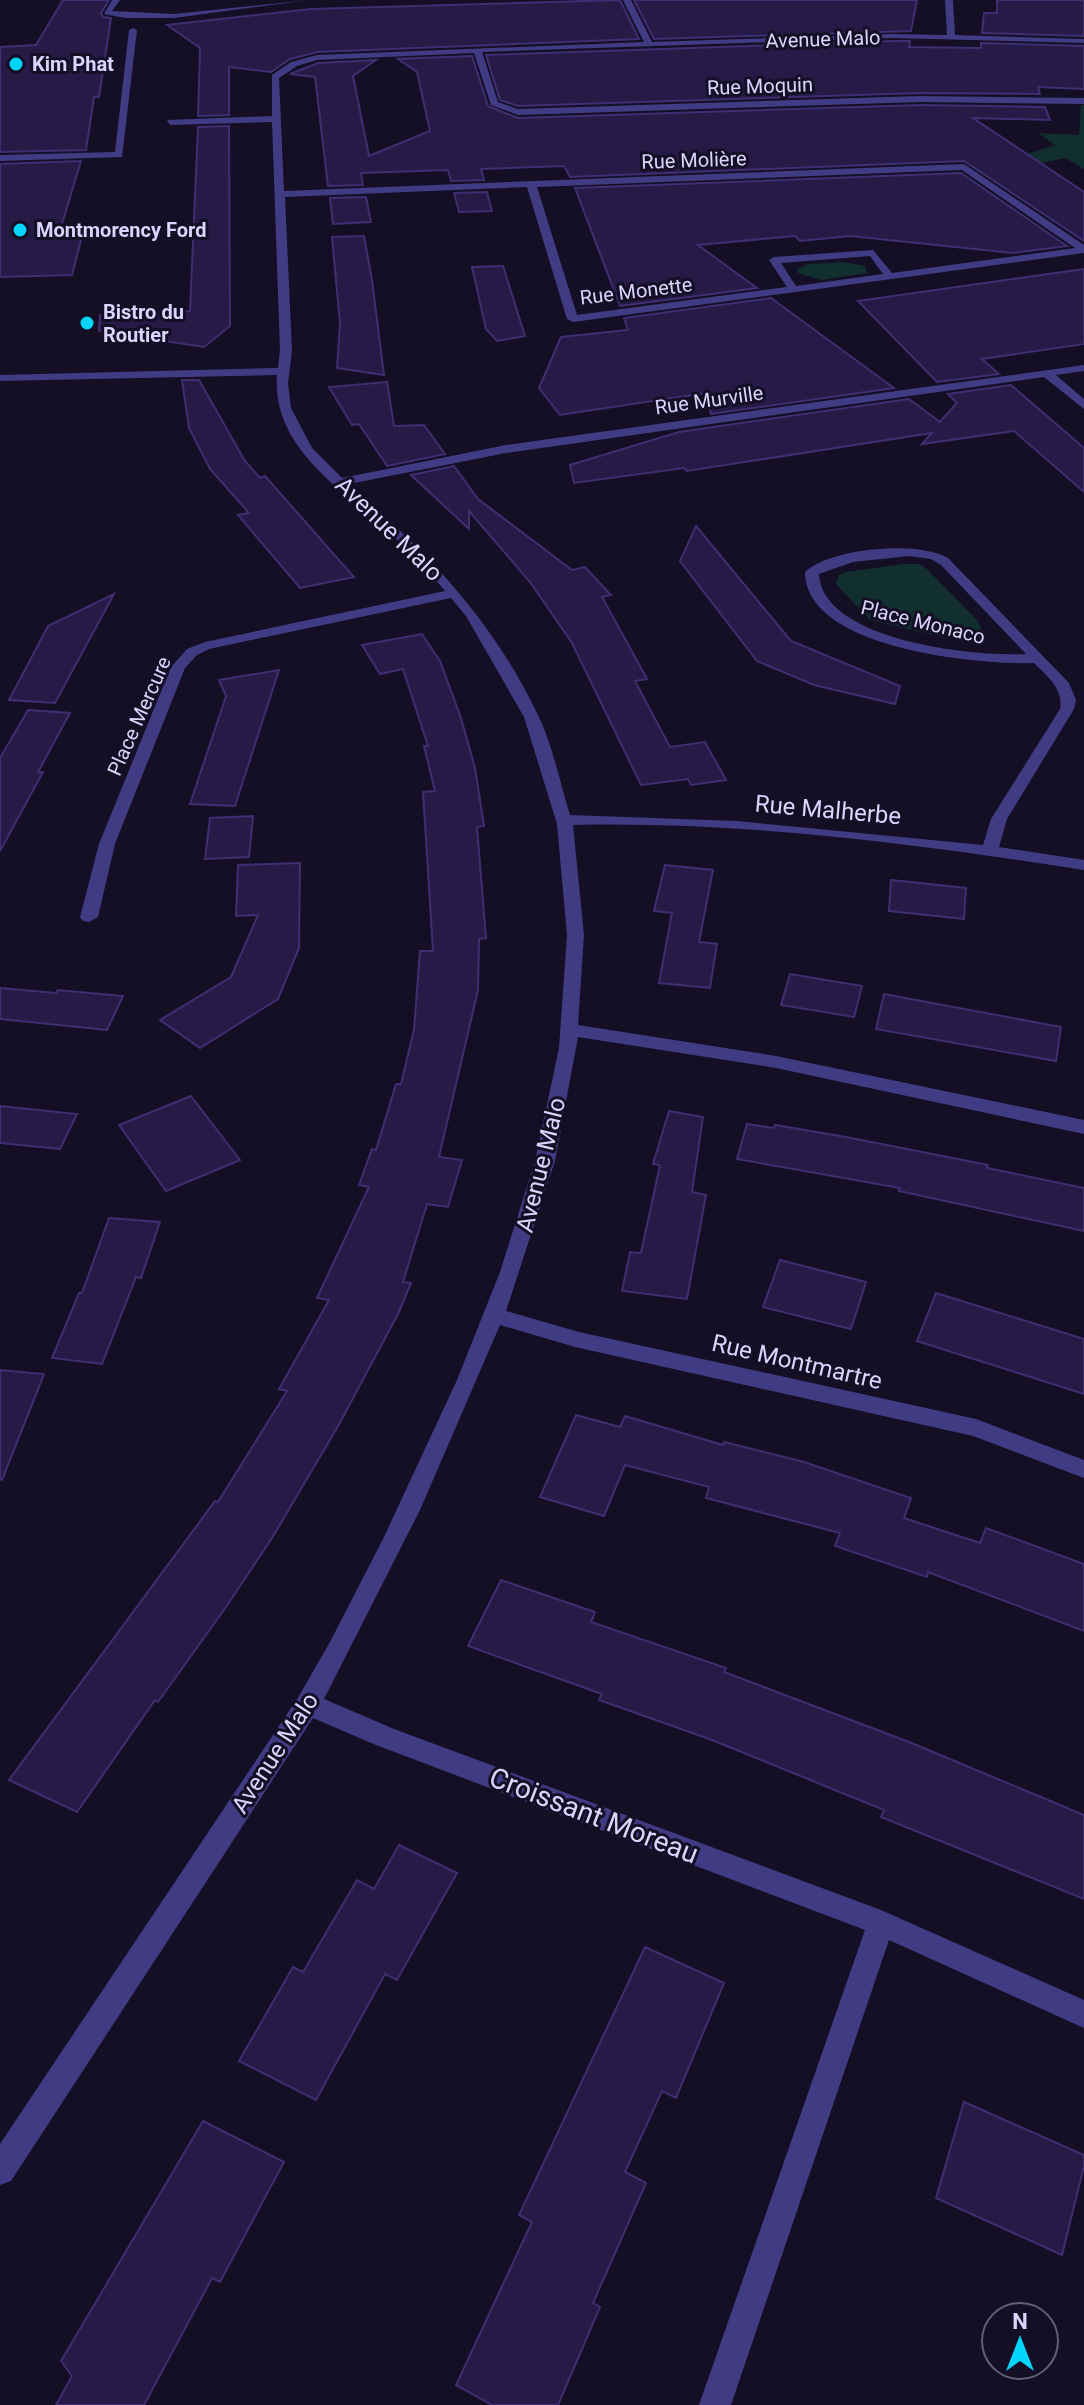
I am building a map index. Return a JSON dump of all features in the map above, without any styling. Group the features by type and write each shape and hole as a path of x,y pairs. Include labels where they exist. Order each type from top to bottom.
{"street":[{"path":"116,0 107,12 119,17 162,17 305,0"},
{"path":"627,0 650,45"},
{"path":"949,0 951,36"},
{"path":"0,158 119,155 133,30"},
{"name":"Avenue Malo","path":"0,2170 308,1704 351,1631 449,1425 495,1316 547,1161 572,1030 574,955 571,851 565,820 542,747 523,700 500,658 454,593 402,536 310,453 293,429 281,393 286,350 275,77 298,63 342,55 951,36 1084,41"},
{"name":"Rue Moquin","path":"477,50 494,103 518,112 906,99 1084,101"},
{"path":"170,122 275,119"},
{"name":"Rue Molière","path":"279,194 964,167 1084,250"},
{"name":"Rue Monette","path":"531,184 573,319 1084,250"},
{"path":"794,290 774,260 873,253 890,277"},
{"name":"Rue Murville","path":"342,482 506,449 1084,368"},
{"path":"0,378 283,371"},
{"path":"1047,374 1084,405"},
{"name":"Place Monaco","path":"990,851 999,819 1069,700 1064,686 955,571 935,556 895,553 833,562 812,572 814,587 845,623 854,628 972,657 996,660 1037,658"},
{"name":"Place Mercure","path":"89,917 107,844 178,667 185,658 205,646 454,593"},
{"name":"Rue Malherbe","path":"565,820 616,819 776,829 990,851 1084,865"},
{"path":"572,1030 776,1062 1084,1127"},
{"name":"Rue Montmartre","path":"495,1316 556,1331 575,1339 976,1428 1084,1469"},
{"name":"Croissant Moreau","path":"308,1704 385,1737 881,1923 1084,2014"},
{"path":"715,2405 881,1923"}],"green space":[{"path":"1081,105 1084,105 1084,169 1065,158 991,174 990,166 1055,145 1038,133 1079,135"},
{"path":"844,262 865,266 867,273 821,280 798,273 797,269 808,264"},
{"path":"919,564 927,569 977,620 983,633 970,641 958,641 870,620 836,584 839,575 846,572"}],"building":[{"path":"63,0 109,0 101,13 103,17 111,18 99,97 94,97 86,150 0,152 0,47 36,45"},
{"path":"620,0 639,39 317,52 290,59 271,72 229,67 229,115 198,116 200,48 167,25 311,9"},
{"path":"634,0 917,0 911,31 654,39"},
{"path":"997,0 1084,0 1084,36 982,33 984,13 997,13"},
{"path":"910,41 909,47 981,48 981,43 1084,46 1084,89 1038,87 1040,94 920,93 518,106 500,100 486,55"},
{"path":"472,56 488,106 518,118 920,105 1045,107 1050,120 973,118 1084,192 1084,241 964,161 570,177 564,166 481,169 484,180 451,181 448,170 361,173 363,185 328,186 315,77 290,74 318,63 376,60 353,76 369,156 430,131 417,72 398,59"},
{"path":"229,126 230,326 204,347 99,331 100,315 190,311 198,127"},
{"name":"Montmorency Ford","path":"81,161 58,237 82,236 72,275 0,277 0,164"},
{"path":"961,173 1067,246 1013,253 850,236 800,241 795,236 698,245 757,288 620,306 575,188"},
{"path":"487,192 492,211 459,212 454,193"},
{"path":"366,197 371,222 333,224 330,198"},
{"path":"364,236 384,375 337,368 340,323 332,237"},
{"path":"503,266 525,336 497,341 486,329 472,267"},
{"path":"1084,269 1084,344 982,359 999,374 937,382 858,301"},
{"path":"771,298 894,388 711,414 706,393 560,415 539,388 561,337 628,330 624,318"},
{"path":"182,380 199,380 245,461 260,478 265,476 354,577 300,588 238,515 249,513 210,469 189,428"},
{"path":"387,382 394,426 424,425 445,454 387,466 359,424 352,425 329,387"},
{"path":"1011,385 1084,448 1084,492 1014,431 922,444 932,433 687,471 684,468 574,483 570,465 679,432 909,399 940,422 957,403 948,394"},
{"path":"454,466 478,499 572,570 585,567 611,595 602,597 647,679 635,681 670,747 705,742 726,780 691,785 688,779 641,785 572,643 530,582 469,511 469,529 411,475"},
{"path":"696,526 791,641 900,686 895,704 814,685 757,661 680,561"},
{"path":"114,594 55,703 9,700 48,626"},
{"path":"422,634 440,661 461,718 475,768 484,826 477,827 486,938 479,939 478,990 439,1157 462,1160 448,1207 427,1204 403,1282 411,1283 398,1314 337,1428 272,1538 226,1607 158,1702 155,1700 77,1812 9,1780 215,1501 218,1502 287,1391 279,1389 329,1300 317,1298 369,1187 359,1185 372,1149 376,1150 396,1084 401,1084 414,1030 420,951 433,951 423,792 435,791 424,746 428,746 403,669 380,674 362,645"},
{"path":"279,670 235,806 190,804 226,696 219,680"},
{"path":"28,710 70,713 38,772 43,772 0,851 0,758"},
{"path":"253,816 249,857 205,859 210,818"},
{"path":"300,863 299,948 278,999 200,1048 160,1020 231,977 258,915 236,916 238,865"},
{"path":"665,865 713,870 699,942 717,944 710,988 659,983 672,913 654,911"},
{"path":"891,880 966,888 964,919 889,911"},
{"path":"790,974 862,986 854,1017 781,1005"},
{"path":"0,988 123,996 107,1030 0,1019"},
{"path":"884,994 1061,1027 1056,1061 876,1029"},
{"path":"191,1096 240,1160 166,1191 119,1125"},
{"path":"0,1106 77,1114 60,1149 0,1143"},
{"path":"669,1111 703,1117 692,1192 706,1195 687,1299 622,1291 630,1252 641,1253 660,1165 653,1164"},
{"path":"747,1124 774,1128 775,1125 846,1137 1084,1188 1084,1231 899,1191 900,1188 737,1159"},
{"path":"109,1218 160,1222 141,1278 136,1277 102,1364 52,1358 79,1293 82,1293"},
{"path":"780,1260 866,1282 851,1329 763,1307"},
{"path":"936,1293 1084,1339 1084,1394 917,1341"},
{"path":"0,1370 44,1374 2,1480 0,1479"},
{"path":"576,1415 620,1427 625,1416 723,1445 724,1442 804,1462 911,1498 904,1518 980,1543 986,1528 1084,1564 1084,1631 928,1572 927,1577 835,1546 840,1533 706,1498 709,1487 625,1465 604,1516 540,1497"},
{"path":"501,1580 595,1612 591,1622 726,1668 724,1672 909,1742 1084,1815 1084,1899 881,1817 884,1810 712,1740 599,1700 602,1694 468,1646"},
{"path":"399,1845 457,1873 397,1980 385,1974 316,2100 239,2061 293,1967 303,1972 357,1880 374,1889"},
{"path":"645,1947 724,1983 676,2098 662,2091 625,2172 646,2183 593,2303 600,2307 558,2405 492,2405 456,2385 532,2222 519,2215"},
{"path":"964,2102 1084,2155 1062,2255 936,2198"},
{"path":"203,2121 284,2162 220,2282 212,2278 144,2405 56,2405 72,2376 61,2361"}],"place":[{"name":"Kim Phat","path":"16,64"},
{"name":"Montmorency Ford","path":"20,230"},
{"name":"Bistro du Routier","path":"87,323"}]}
